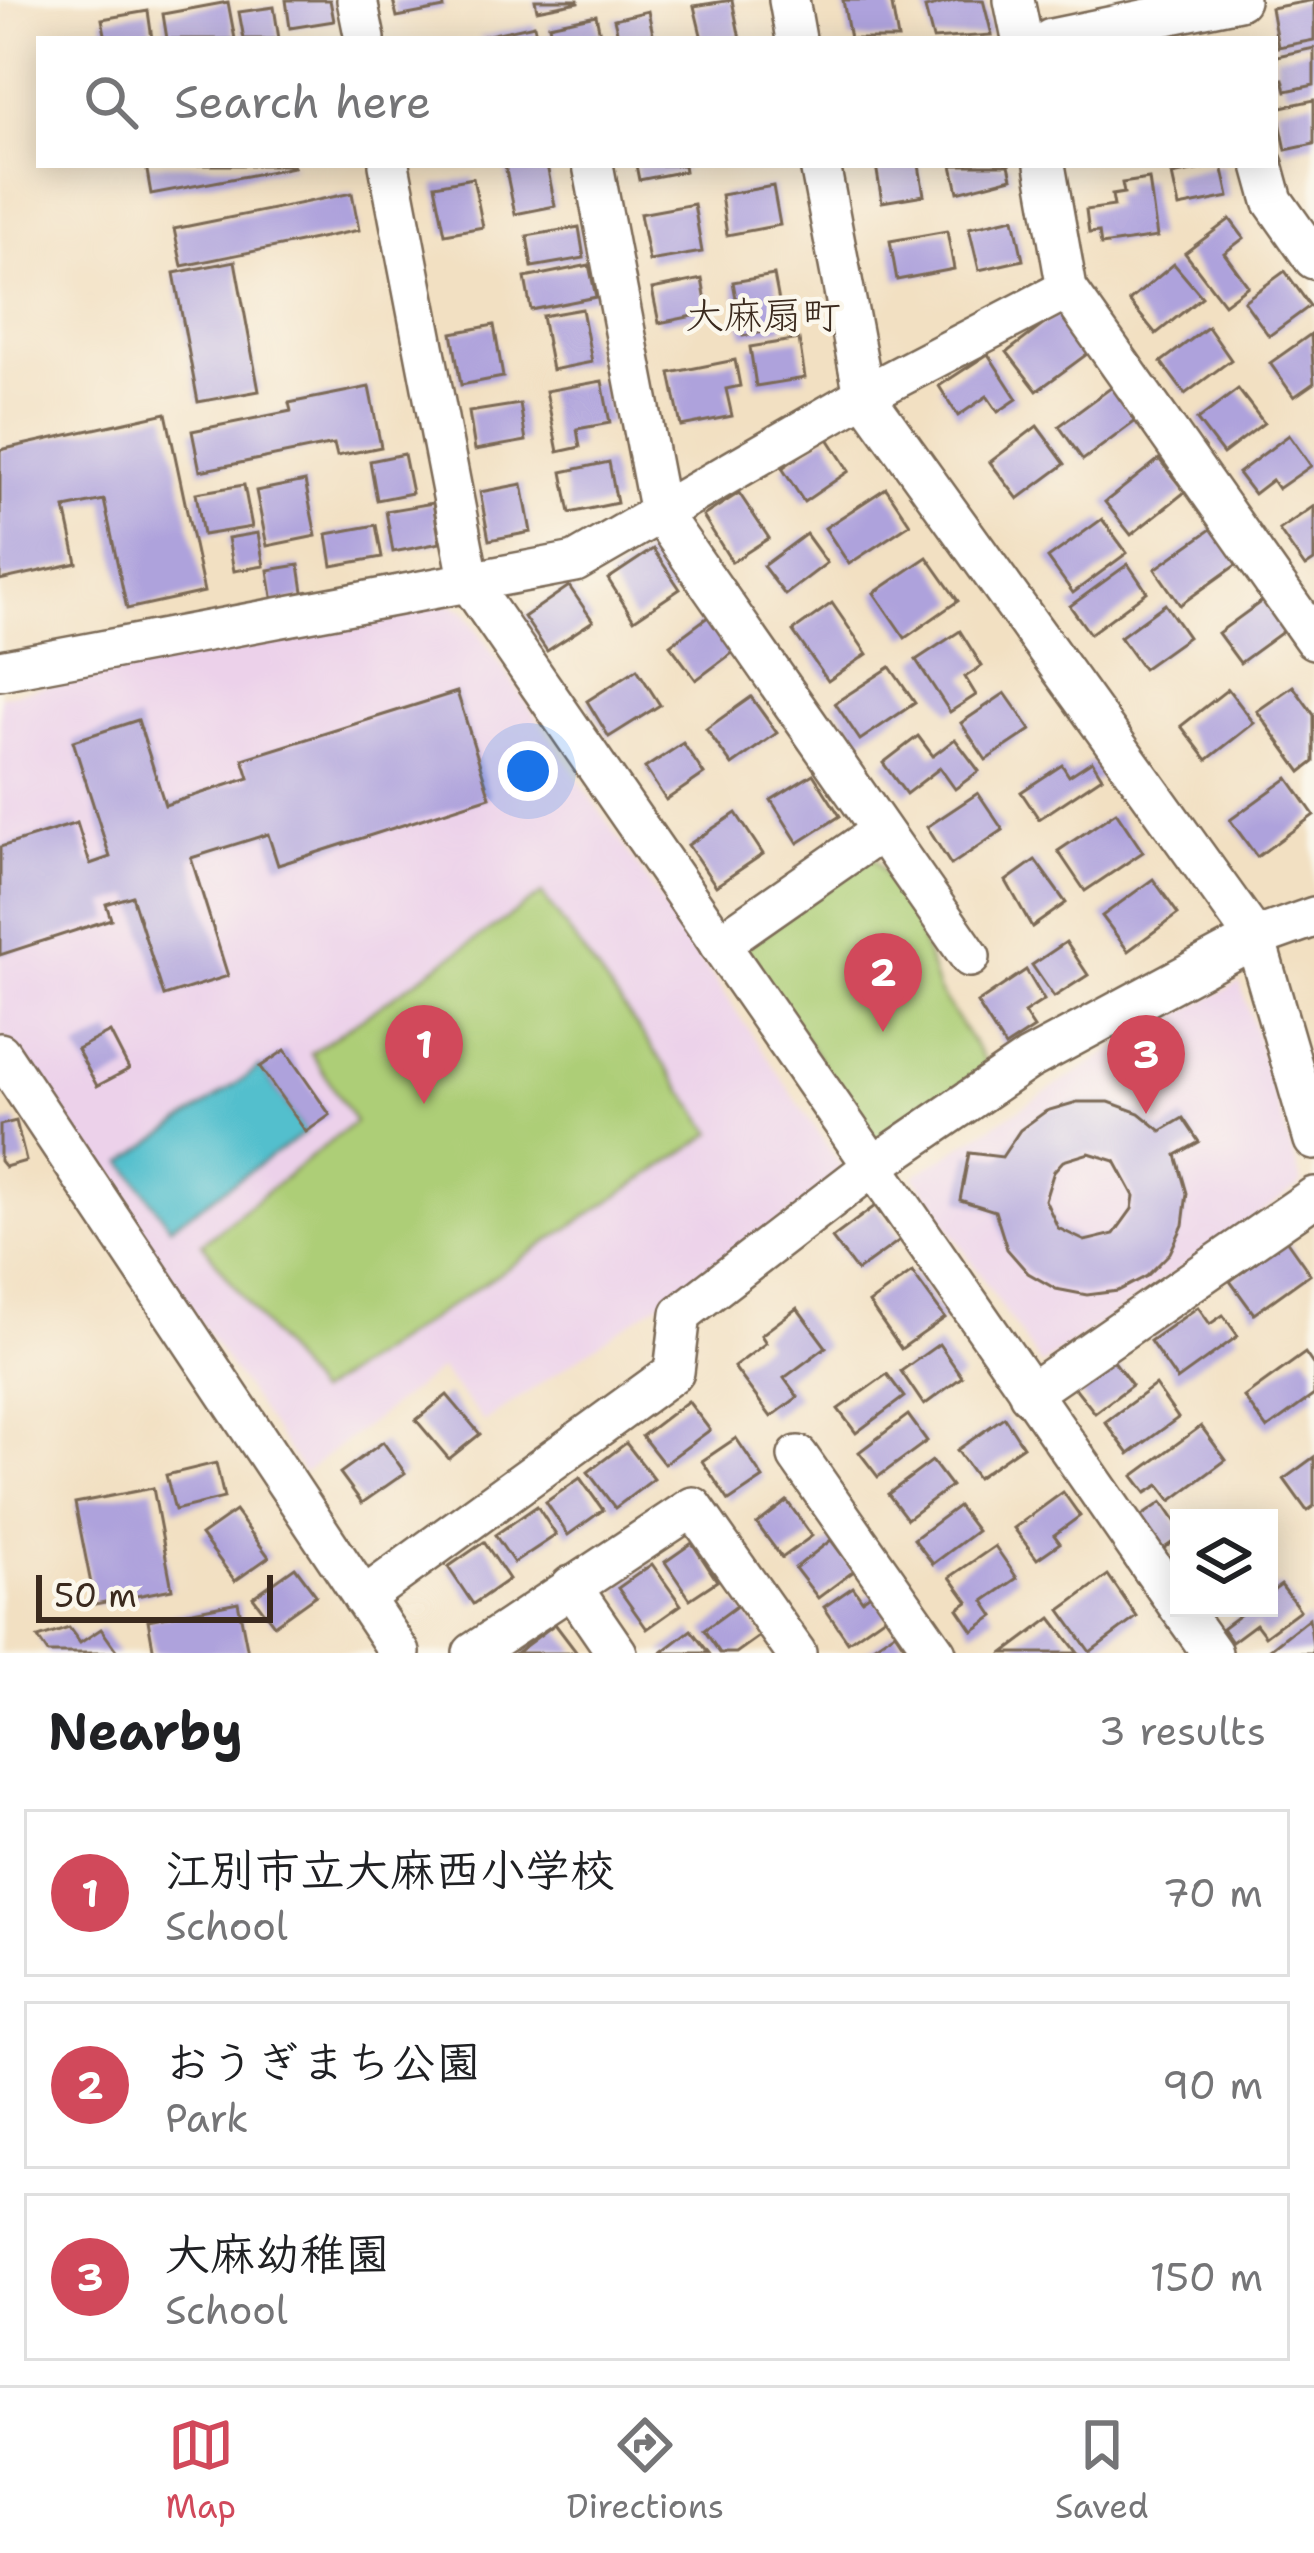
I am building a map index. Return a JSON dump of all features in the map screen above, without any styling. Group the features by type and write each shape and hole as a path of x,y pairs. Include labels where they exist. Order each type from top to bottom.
{"street":[{"path":"357,0 364,36"},
{"path":"789,0 795,36"},
{"path":"1015,0 1021,36"},
{"path":"1074,36 1229,15"},
{"path":"393,168 470,584 1192,1632"},
{"path":"593,168 660,513 970,956"},
{"path":"821,168 864,395 1256,938 1274,1049 1308,1150"},
{"path":"1046,168 1067,289 1309,622"},
{"path":"1264,168 1273,201 1314,259"},
{"path":"0,670 575,562 864,395 1067,289"},
{"path":"719,944 881,832"},
{"path":"363,1598 674,1372 681,1314 872,1167 1028,1060 1256,938 1314,917"},
{"path":"0,1053 400,1653"},
{"path":"1029,1394 1314,1197"},
{"path":"798,1456 936,1653"},
{"path":"473,1653 693,1507 796,1653"},
{"path":"571,1586 617,1653"}],"shaded area":[{"path":"442,600 465,612 847,1175 484,1422 440,1369 304,1473 0,1034 0,696"},
{"path":"1240,982 1302,1184 1041,1365 914,1176 1122,1044"}],"green space":[{"path":"873,856 914,917 938,990 994,1074 882,1152 743,948"},
{"path":"542,894 713,1133 316,1394 202,1243 355,1122 311,1053"}],"water":[{"path":"260,1067 306,1132 170,1227 124,1162"}],"building":[{"path":"286,0 330,0 334,21 290,28"},
{"path":"393,0 443,0 444,8 397,17"},
{"path":"535,0 578,0 578,2 537,10"},
{"path":"732,0 739,36 701,36 694,6"},
{"path":"843,0 891,0 897,36 849,36"},
{"path":"983,0 992,35 932,36 925,8"},
{"path":"1314,0 1314,40 1278,47 1271,8"},
{"path":"228,2 234,36 167,36 163,14"},
{"path":"274,7 279,36 243,36 239,12"},
{"path":"148,11 152,36 105,36 102,19"},
{"path":"648,11 653,36 618,36 614,19"},
{"path":"596,15 600,36 551,36 549,25"},
{"path":"534,25 536,36 484,36"},
{"path":"1314,48 1314,85 1286,91 1283,79 1278,80 1278,56"},
{"path":"1314,100 1314,144 1286,150 1278,108"},
{"path":"147,168 289,168 151,194"},
{"path":"506,168 548,168 555,206 515,214"},
{"path":"637,168 684,168 685,171 639,180"},
{"path":"876,168 920,168 924,195 882,202"},
{"path":"953,168 1010,168 1012,178 958,192"},
{"path":"1223,168 1229,197 1179,207 1172,175"},
{"path":"473,178 483,227 445,234 435,185"},
{"path":"1149,179 1157,237 1101,245 1099,232 1089,233 1086,210 1114,206 1112,195 1124,193 1122,183"},
{"path":"773,186 780,225 727,235 721,195"},
{"path":"352,193 359,230 182,266 174,229"},
{"path":"694,204 702,252 649,261 640,214"},
{"path":"1014,218 1023,260 979,270 969,228"},
{"path":"1230,219 1244,238 1224,253 1248,286 1224,304 1185,253"},
{"path":"579,227 584,258 532,267 527,236"},
{"path":"947,231 954,269 897,280 890,241"},
{"path":"235,261 259,391 198,402 174,273"},
{"path":"1174,264 1202,297 1156,334 1129,301"},
{"path":"589,265 596,297 531,310 525,278"},
{"path":"1285,271 1310,306 1269,336 1244,301"},
{"path":"774,275 784,328 743,336 733,282"},
{"path":"702,279 708,313 659,323 652,289"},
{"path":"582,309 592,362 552,370 542,316"},
{"path":"1064,309 1094,349 1037,391 1007,352"},
{"path":"494,325 503,377 461,385 452,333"},
{"path":"1208,327 1231,360 1185,394 1161,362"},
{"path":"1311,334 1314,383 1294,397 1270,363"},
{"path":"799,339 805,378 756,386 750,347"},
{"path":"988,354 1017,399 998,412 987,396 958,416 939,386"},
{"path":"735,360 740,386 726,389 732,416 681,426 670,373"},
{"path":"602,381 610,423 577,429 580,447 558,452 546,391"},
{"path":"369,387 381,447 337,456 334,444 200,471 192,431 291,411 289,403"},
{"path":"1112,387 1136,421 1083,460 1059,426"},
{"path":"1238,389 1264,423 1223,454 1197,420"},
{"path":"520,404 526,441 475,450 469,412"},
{"path":"166,413 204,592 127,609 104,500 65,508 77,563 0,580 0,450"},
{"path":"1037,426 1065,464 1018,499 990,462"},
{"path":"1289,435 1311,466 1278,489 1272,480 1254,494 1238,473"},
{"path":"827,437 849,471 804,502 782,468"},
{"path":"404,454 412,493 377,500 370,461"},
{"path":"1159,459 1185,492 1131,535 1105,502"},
{"path":"609,462 617,503 570,513 562,472"},
{"path":"305,481 316,536 267,546 256,491"},
{"path":"522,484 531,532 489,540 480,492"},
{"path":"244,485 252,527 203,535 196,493"},
{"path":"886,488 910,524 849,564 825,528"},
{"path":"739,493 769,538 732,562 703,516"},
{"path":"433,503 440,543 393,552 386,511"},
{"path":"1314,506 1314,561 1305,567 1279,530"},
{"path":"1102,519 1127,553 1073,593 1048,558"},
{"path":"1218,524 1243,560 1180,605 1155,569"},
{"path":"376,525 382,557 332,566 327,534"},
{"path":"258,533 264,566 234,571 228,538"},
{"path":"806,534 827,563 785,595 763,566"},
{"path":"653,549 680,589 634,620 608,579"},
{"path":"927,557 958,601 905,638 874,593"},
{"path":"1128,564 1147,592 1090,634 1070,606"},
{"path":"299,565 304,598 273,603 268,570"},
{"path":"569,586 593,621 547,651 524,617"},
{"path":"1266,598 1288,628 1240,663 1218,633"},
{"path":"832,603 867,654 828,681 793,631"},
{"path":"1165,604 1188,637 1143,669 1120,637"},
{"path":"709,616 735,651 696,680 670,645"},
{"path":"960,631 982,666 965,677 976,695 950,712 916,660"},
{"path":"890,667 915,703 860,740 835,703"},
{"path":"637,669 660,705 609,737 587,701"},
{"path":"1293,686 1314,715 1314,762 1301,772 1257,711"},
{"path":"1228,689 1254,723 1207,760 1181,726"},
{"path":"457,692 490,797 278,865 268,834 191,858 228,976 164,996 132,896 106,904 111,919 0,955 0,847 77,823 90,864 110,857 73,741 138,720 165,805 249,778 243,759"},
{"path":"1005,693 1031,730 986,760 961,723"},
{"path":"751,697 777,733 732,765 706,729"},
{"path":"918,736 933,756 955,739 979,771 955,789 940,768 906,794 883,763"},
{"path":"683,743 704,774 666,800 645,768"},
{"path":"1092,761 1102,777 1039,819 1021,792 1062,765 1069,776"},
{"path":"813,774 840,816 798,843 771,800"},
{"path":"1288,778 1314,815 1257,857 1230,820"},
{"path":"978,793 1003,830 951,865 927,827"},
{"path":"1116,812 1143,852 1085,891 1058,851"},
{"path":"736,813 763,854 716,886 688,845"},
{"path":"1035,860 1066,903 1032,927 1006,881"},
{"path":"1153,879 1178,914 1128,951 1102,916"},
{"path":"1066,942 1088,975 1054,997 1032,965"},
{"path":"1026,970 1044,1000 1024,1013 1034,1028 1005,1047 977,1003"},
{"path":"110,1032 129,1069 97,1086 77,1049"},
{"path":"285,1050 330,1115 306,1132 260,1067"},
{"path":"1077,1102 1109,1102 1139,1113 1161,1131 1183,1118 1199,1142 1176,1155 1187,1193 1183,1225 1170,1253 1147,1276 1118,1291 1087,1295 1056,1289 1028,1273 1007,1249 995,1211 960,1200 969,1153 1002,1157 1020,1130 1046,1111","holes":["1089,1153 1115,1161 1134,1196 1132,1209 1114,1234 1085,1241 1058,1228 1045,1200 1054,1171 1063,1161"]},
{"path":"16,1121 26,1161 5,1167 0,1161 0,1125"},
{"path":"875,1206 900,1240 857,1271 832,1238"},
{"path":"1286,1240 1310,1274 1254,1314 1230,1281"},
{"path":"912,1272 945,1318 901,1349 869,1303"},
{"path":"1198,1307 1210,1324 1223,1315 1238,1336 1177,1380 1150,1341"},
{"path":"797,1308 826,1347 784,1378 798,1397 771,1417 734,1367 766,1343 761,1335"},
{"path":"939,1344 962,1377 924,1405 901,1371"},
{"path":"1305,1353 1314,1366 1314,1395 1267,1429 1244,1397"},
{"path":"1110,1356 1132,1385 1095,1413 1073,1385"},
{"path":"887,1374 904,1397 856,1433 838,1409"},
{"path":"1155,1385 1178,1418 1129,1454 1105,1422"},
{"path":"447,1395 480,1434 449,1459 416,1420"},
{"path":"688,1401 710,1430 664,1464 642,1436"},
{"path":"908,1415 927,1441 878,1477 859,1452"},
{"path":"1004,1417 1023,1446 977,1478 957,1450"},
{"path":"1201,1426 1226,1460 1171,1501 1159,1485 1146,1493 1133,1476"},
{"path":"736,1438 763,1478 729,1501 702,1461"},
{"path":"383,1442 405,1473 362,1503 340,1473"},
{"path":"626,1443 654,1479 615,1508 588,1472"},
{"path":"1314,1457 1314,1506 1307,1511 1284,1479"},
{"path":"932,1461 951,1486 907,1519 888,1494"},
{"path":"216,1463 224,1498 175,1510 166,1475"},
{"path":"580,1478 603,1510 568,1535 546,1502"},
{"path":"153,1488 172,1589 95,1604 75,1503"},
{"path":"1063,1492 1080,1516 1054,1535 1060,1543 1037,1559 1014,1528"},
{"path":"787,1501 812,1536 782,1558 757,1524"},
{"path":"1162,1502 1170,1514 1170,1544 1163,1549 1140,1517"},
{"path":"537,1506 556,1535 514,1563 495,1535"},
{"path":"958,1506 977,1531 933,1564 914,1539"},
{"path":"235,1511 269,1557 235,1581 201,1535"},
{"path":"831,1540 854,1571 818,1598 795,1568"},
{"path":"484,1542 509,1579 473,1604 448,1567"},
{"path":"692,1543 717,1581 690,1599 665,1562"},
{"path":"995,1546 1017,1578 984,1601 994,1616 973,1631 958,1609 968,1602 950,1577"},
{"path":"652,1564 681,1605 647,1629 618,1588"},
{"path":"295,1567 316,1595 274,1625 253,1597"},
{"path":"1108,1575 1137,1617 1090,1652 1060,1610"},
{"path":"1281,1585 1300,1610 1265,1636 1256,1624 1232,1642 1222,1628 1237,1617 1278,1617"},
{"path":"853,1587 862,1600 872,1593 888,1614 848,1642 824,1607"},
{"path":"238,1602 248,1653 154,1653 148,1620"},
{"path":"738,1605 760,1636 736,1653 720,1653 704,1630"},
{"path":"1051,1618 1078,1653 1004,1653"},
{"path":"1309,1618 1314,1653 1265,1653"},
{"path":"555,1624 577,1653 516,1653"},
{"path":"69,1628 80,1643 101,1629 118,1653 48,1653 38,1638"},
{"path":"691,1630 709,1653 661,1653"},
{"path":"895,1632 909,1653 864,1653"}],"place":[{"name":"おうぎまち公園","path":"883,1032"},
{"name":"江別市立大麻西小学校","path":"424,1104"},
{"name":"大麻幼稚園","path":"1146,1114"}],"district":[{"name":"大麻扇町","path":"763,315"}]}
